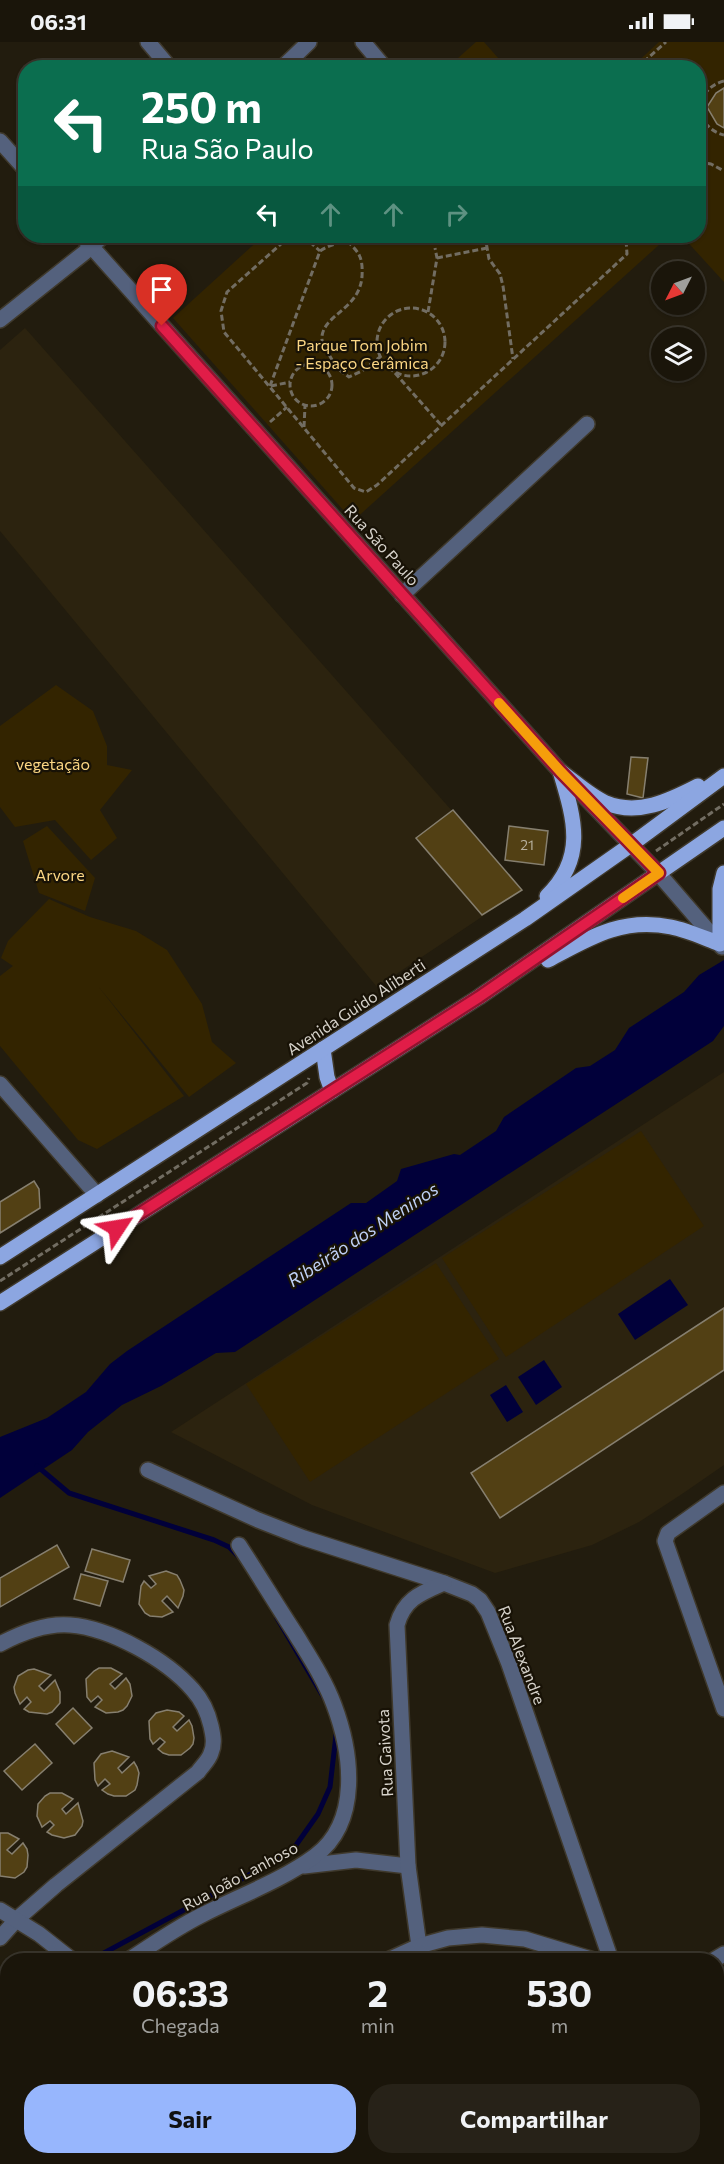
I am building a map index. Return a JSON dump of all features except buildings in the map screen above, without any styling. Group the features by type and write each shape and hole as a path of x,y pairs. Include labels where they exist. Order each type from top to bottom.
{"main road":[{"path":"560,771 604,802 624,808 644,808 670,800 724,774"},
{"path":"525,919 558,886 570,865 574,837 573,817 560,771"},
{"name":"Avenida Guido Aliberti","path":"0,1257 525,919 632,844 724,774"},
{"path":"0,1303 479,997 724,828"},
{"path":"479,997 596,934 623,925 647,923 673,927 722,947 720,889 724,873"},
{"path":"323,1049 327,1077 332,1091"}],"street":[{"path":"148,42 163,60"},
{"path":"290,60 309,42"},
{"path":"363,42 378,60"},
{"path":"1,144 18,162"},
{"path":"0,320 85,243"},
{"name":"Rua São Paulo","path":"89,243 560,771 659,873 722,947"},
{"path":"402,595 587,424"},
{"path":"0,1084 97,1195"},
{"name":"Rua Alexandre","path":"148,1470 258,1520 304,1538 444,1583 472,1594 480,1600 488,1612 509,1664 608,1953"},
{"path":"724,1493 668,1533 665,1541 724,1708"},
{"name":"Rua João Lanhoso","path":"140,1953 198,1917 299,1867 317,1854 331,1841 341,1825 349,1793 344,1737 334,1704 314,1663 239,1545"},
{"name":"Rua Gaivota","path":"419,1946 408,1866 397,1625 400,1614 410,1601 444,1583"},
{"path":"0,1644 18,1634 43,1627 68,1625 89,1628 121,1639 166,1666 194,1690 208,1714 214,1738 211,1754 198,1772 56,1885 17,1919 0,1938"},
{"path":"299,1867 356,1860 408,1866"},
{"path":"0,1911 17,1919 64,1953"},
{"path":"404,1953 448,1938 482,1935 525,1939 571,1953"}],"path":[{"path":"646,60 666,42"},
{"path":"706,91 715,83 724,81"},
{"path":"707,125 710,129 724,135"},
{"path":"706,163 724,171"},
{"path":"282,243 227,292 221,311 224,332 354,488 366,492 377,485 627,254 626,243"},
{"path":"311,243 320,251"},
{"path":"270,386 320,251 327,246 339,243"},
{"path":"349,243 358,251 363,263 362,281 356,298 327,324 322,335 322,344 338,370 349,377 362,371 380,357"},
{"path":"486,243 489,259 500,274 503,286 513,359"},
{"path":"428,312 438,258 435,248"},
{"path":"438,258 487,248"},
{"path":"394,371 412,376 422,374 430,370 442,355 444,336 441,326 428,312 409,308 391,314 379,329 377,338 380,357 441,426"},
{"path":"310,363 317,364 329,373 332,388 326,401 320,405 305,406 293,397 290,382 296,369 310,363"},
{"path":"329,373 338,370"},
{"path":"270,386 290,382"},
{"path":"303,427 305,406"},
{"path":"258,433 287,407"},
{"path":"0,1281 307,1083 311,1074"}],"shaded area":[{"path":"25,328 522,890 377,987 0,531 0,350"},
{"path":"724,1072 724,1465 639,1522 592,1545 495,1573 312,1505 171,1432"}],"green space":[{"path":"476,42 484,42 500,60 456,60"},
{"path":"659,42 724,42 724,282 688,243 706,243 706,60 640,60"},
{"name":"Parque Tom Jobim - Espaço Cerâmica","path":"255,243 660,244 353,521 173,318"},
{"name":"vegetação","path":"56,685 93,711 107,746 107,765 132,770 100,810 117,838 91,860 55,820 15,827 0,807 0,726"},
{"name":"Arvore","path":"47,826 95,878 85,911 39,893 23,841"},
{"path":"49,899 90,917 136,931 167,950 202,1004 212,1042 236,1063 189,1097 98,986 184,1096 97,1149 78,1140 0,1046 0,976 13,966 1,958 8,941"},
{"path":"641,1131 704,1226 506,1357 442,1258"},
{"path":"436,1263 499,1359 310,1482 246,1384"}],"water":[{"name":"Ribeirão dos Meninos","path":"724,960 724,1026 713,1041 235,1352 216,1353 161,1386 122,1405 88,1432 72,1450 0,1498 0,1437 47,1418 86,1392 110,1364 127,1351 351,1203 366,1203 397,1181 401,1169 454,1154 460,1155 496,1131 504,1117 576,1068 590,1066 615,1050 629,1028 684,992 699,975"},
{"path":"670,1279 688,1305 635,1340 618,1314"},
{"path":"544,1360 562,1387 536,1405 518,1377"},
{"path":"506,1385 523,1412 507,1422 490,1395"}],"waterway":[{"path":"37,1466 69,1493 214,1540 229,1547 241,1559"},
{"path":"277,1618 324,1698"},
{"path":"104,1953 294,1848 318,1814 330,1787 336,1735"}],"slow traffic":[{"path":"499,703 560,771 659,873 623,898"}],"route":[{"path":"117,1228 479,997 659,873 560,771 162,326"}]}
